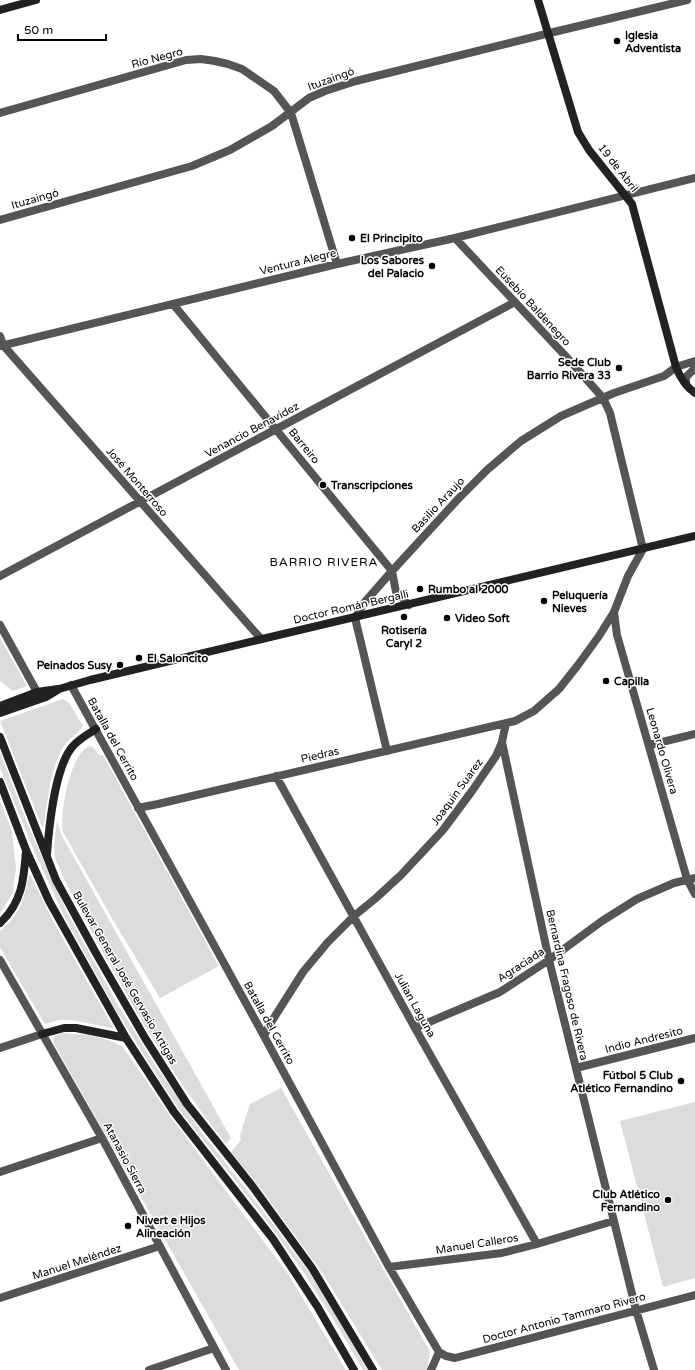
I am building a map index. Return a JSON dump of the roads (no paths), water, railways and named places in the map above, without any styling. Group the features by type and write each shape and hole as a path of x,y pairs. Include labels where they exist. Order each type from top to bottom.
{"main road":[{"path":"0,10 36,0"},
{"name":"19 de Abril","path":"538,0 578,132 589,150 632,204 676,368 686,384 695,393"},
{"name":"Doctor Román Bergalli","path":"0,713 37,692 59,689 261,639 355,618 695,536"},
{"name":"Doctor Román Bergalli","path":"0,706 46,697 59,689"},
{"path":"47,857 55,795 65,757 73,746 96,729"},
{"name":"Bulevar General José Gervasio Artigas","path":"0,737 56,880 145,1038 187,1104 253,1187 312,1268 373,1370"},
{"path":"0,782 26,850 49,901 126,1038 174,1112 273,1239 318,1306 354,1370"},
{"path":"0,923 11,911 20,894 24,875 26,850"},
{"path":"42,1034 64,1028 76,1028 126,1038"}],"street":[{"name":"Ituzaingó","path":"0,220 192,166 230,150 272,126 309,98 356,81 687,0"},
{"name":"Río Negro","path":"0,113 186,60 201,59 228,64 247,72 274,91 291,112 336,264"},
{"name":"Ventura Alegre","path":"1,345 336,264 455,238 695,178"},
{"name":"Eusebio Baldenegro","path":"455,238 603,398 610,413 643,549"},
{"name":"Venancio Benavidez","path":"0,576 515,302"},
{"name":"Barreiro","path":"173,304 392,571 396,592 409,605"},
{"name":"José Monterroso","path":"0,336 1,345 261,639"},
{"name":"Basilio Araujo","path":"355,618 364,603 459,498 501,457 522,441 561,416 614,393 664,376 676,368 695,361"},
{"path":"686,384 686,377 695,368"},
{"path":"506,723 515,721 534,711 559,689 599,636 614,612 628,576 643,549"},
{"name":"Leonardo Olivera","path":"614,612 617,635 695,894"},
{"path":"355,618 387,751"},
{"path":"0,625 37,692"},
{"name":"Batalla del Cerrito","path":"71,685 264,1036 389,1268 439,1352"},
{"name":"Joaquin Suarez","path":"264,1036 303,972 328,942 354,916 376,898 400,875 444,830 496,756 502,742 506,723"},
{"name":"Piedras","path":"138,808 506,723"},
{"path":"650,745 695,734"},
{"name":"Bernardina Fragoso de Rivera","path":"502,742 550,960 613,1221 636,1310 654,1370"},
{"name":"Julian Laguna","path":"276,776 415,1028 537,1244"},
{"name":"Agraciada","path":"415,1028 500,992 550,960 596,925 620,909 655,890 691,878"},
{"name":"Atanasio Sierra","path":"0,960 102,1138 226,1370"},
{"path":"0,1048 42,1034"},
{"name":"Indio Andresito","path":"576,1068 695,1038"},
{"path":"0,1172 102,1138"},
{"name":"Manuel Calleros","path":"389,1268 502,1253 613,1221"},
{"name":"Manuel Meléndez","path":"0,1298 160,1246"},
{"name":"Doctor Antonio Tammaro Rivero","path":"439,1352 446,1356 455,1358 695,1295"},
{"path":"149,1370 214,1348"},
{"path":"431,1370 431,1367 439,1352"}],"place":[{"name":"Iglesia Adventista","path":"617,41"},
{"name":"El Principito","path":"352,238"},
{"name":"Los Sabores del Palacio","path":"432,266"},
{"name":"Sede Club Barrio Rivera 33","path":"619,368"},
{"name":"Transcripciones","path":"323,485"},
{"name":"Rumbo al 2000","path":"420,589"},
{"name":"Peluquería Nieves","path":"544,601"},
{"name":"Rotisería Caryl 2","path":"404,617"},
{"name":"Video Soft","path":"447,618"},
{"name":"El Saloncito","path":"139,658"},
{"name":"Peinados Susy","path":"120,665"},
{"name":"Capilla","path":"606,681"},
{"name":"Fútbol 5 Club Atlético Fernandino","path":"681,1081"},
{"name":"Club Atlético Fernandino","path":"668,1200"},
{"name":"Nivert e Hijos Alineación","path":"128,1226"}],"district":[{"name":"BARRIO RIVERA","path":"324,562"}]}
